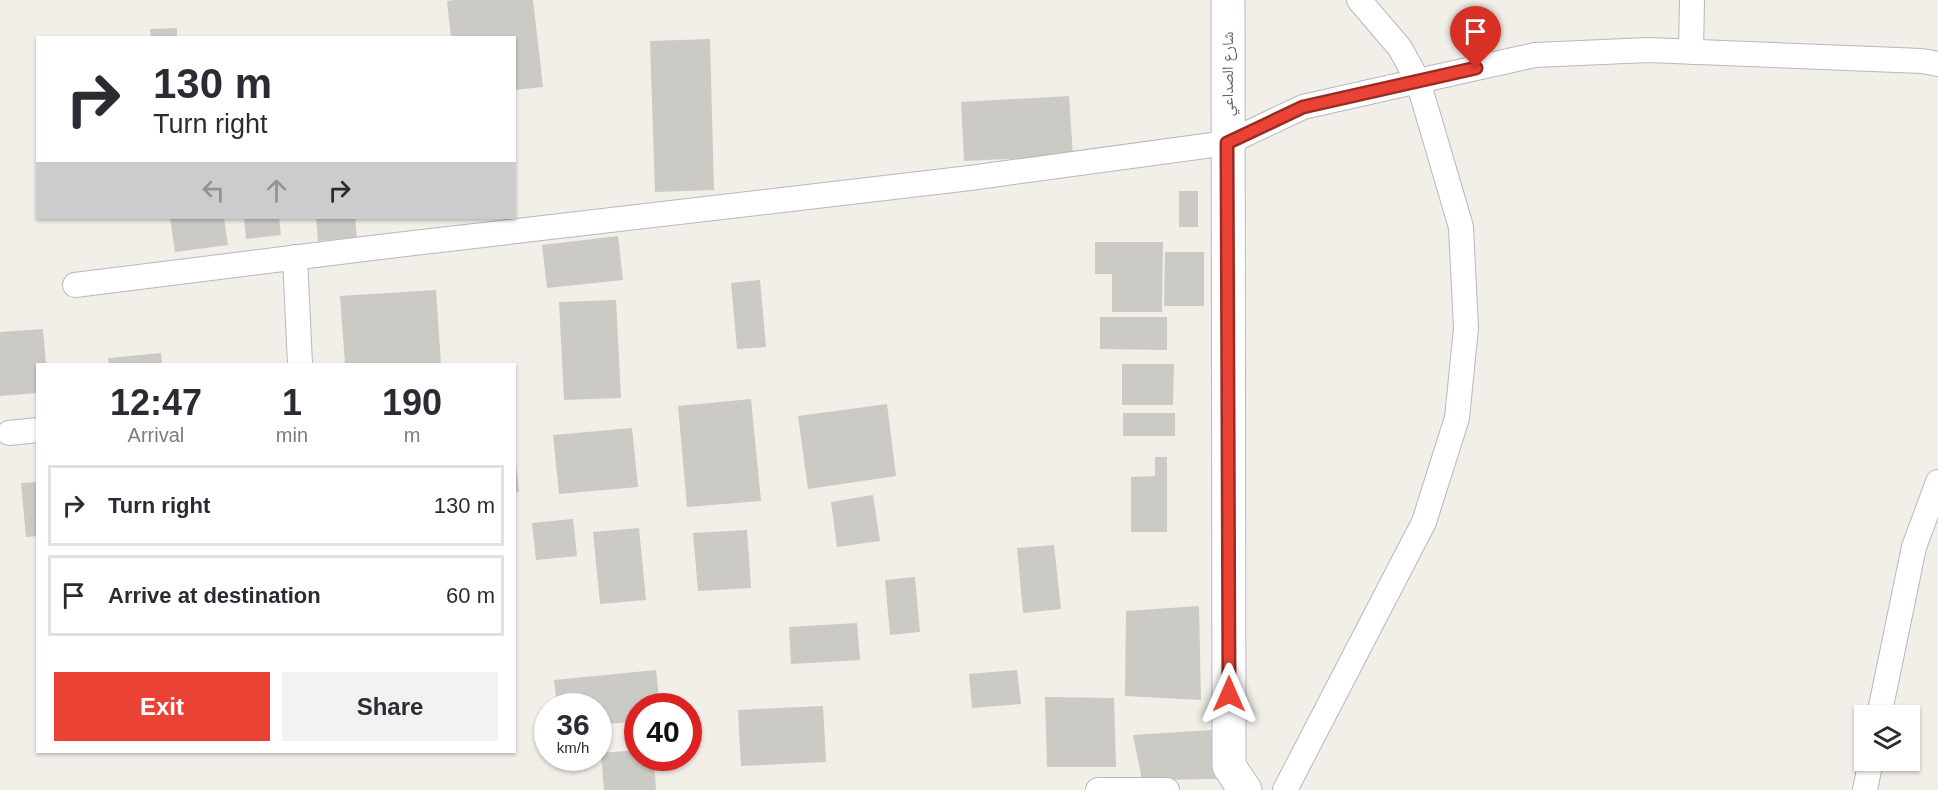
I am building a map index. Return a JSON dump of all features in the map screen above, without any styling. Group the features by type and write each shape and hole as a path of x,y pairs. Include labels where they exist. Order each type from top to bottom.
{"street":[{"name":"شارع الصداعي","path":"1228,0 1227,143 1233,782"},
{"path":"1285,790 1424,522 1457,418 1466,328 1461,227 1418,81 1400,48 1359,0"},
{"path":"1691,52 1692,0"},
{"path":"75,285 958,179 1227,143 1303,107 1535,55 1647,50 1922,61 1938,64"},
{"path":"295,257 300,363"},
{"path":"9,433 36,430"},
{"path":"1881,705 1914,547 1938,482"},
{"path":"1865,790 1869,771"},
{"path":"1098,790 1167,790"}],"building":[{"path":"533,0 543,87 516,90 516,36 451,36 447,1"},
{"path":"177,28 177,36 151,36 150,29"},
{"path":"710,39 714,190 655,192 650,41"},
{"path":"1069,96 1073,156 964,161 961,102"},
{"path":"1179,191 1198,191 1198,227 1179,227"},
{"path":"170,219 224,219 228,245 175,252"},
{"path":"244,219 279,219 281,235 246,239"},
{"path":"316,219 355,219 357,238 318,241"},
{"path":"618,236 623,280 547,288 542,245"},
{"path":"1095,242 1163,242 1162,312 1112,312 1112,274 1095,274"},
{"path":"1165,252 1204,252 1204,306 1164,306"},
{"path":"760,280 766,347 737,349 731,283"},
{"path":"436,290 441,363 345,363 340,296"},
{"path":"616,300 621,398 564,400 559,302"},
{"path":"1100,317 1167,317 1167,350 1100,349"},
{"path":"43,329 46,363 36,363 36,393 0,396 0,332"},
{"path":"161,353 162,363 109,363 108,358"},
{"path":"1122,364 1174,364 1173,405 1122,405"},
{"path":"751,399 761,501 687,507 678,406"},
{"path":"887,404 896,476 808,489 798,416"},
{"path":"1123,413 1175,413 1175,436 1123,436"},
{"path":"632,428 638,487 559,494 553,435"},
{"path":"1155,457 1167,457 1167,532 1131,532 1131,477 1155,476"},
{"path":"516,461 519,492 516,492"},
{"path":"36,482 36,536 26,537 21,483"},
{"path":"873,495 880,541 837,547 831,502"},
{"path":"573,519 577,556 536,560 532,523"},
{"path":"639,528 646,600 600,604 593,532"},
{"path":"747,530 751,588 698,591 693,533"},
{"path":"1054,545 1061,609 1023,613 1017,548"},
{"path":"915,577 920,632 890,635 885,580"},
{"path":"1199,606 1201,700 1125,696 1126,611"},
{"path":"857,623 860,660 791,664 789,627"},
{"path":"656,670 659,693 624,693 624,722 612,724 612,693 556,693 554,680"},
{"path":"1017,670 1021,704 972,708 969,674"},
{"path":"1045,697 1114,698 1116,767 1047,767"},
{"path":"823,706 826,762 741,766 738,710"},
{"path":"1212,730 1217,779 1142,780 1133,735"},
{"path":"624,751 624,771 655,771 656,790 604,790 602,771 612,771 612,752"}],"route":[{"path":"1229,694 1227,143 1303,107 1476,68"}]}
